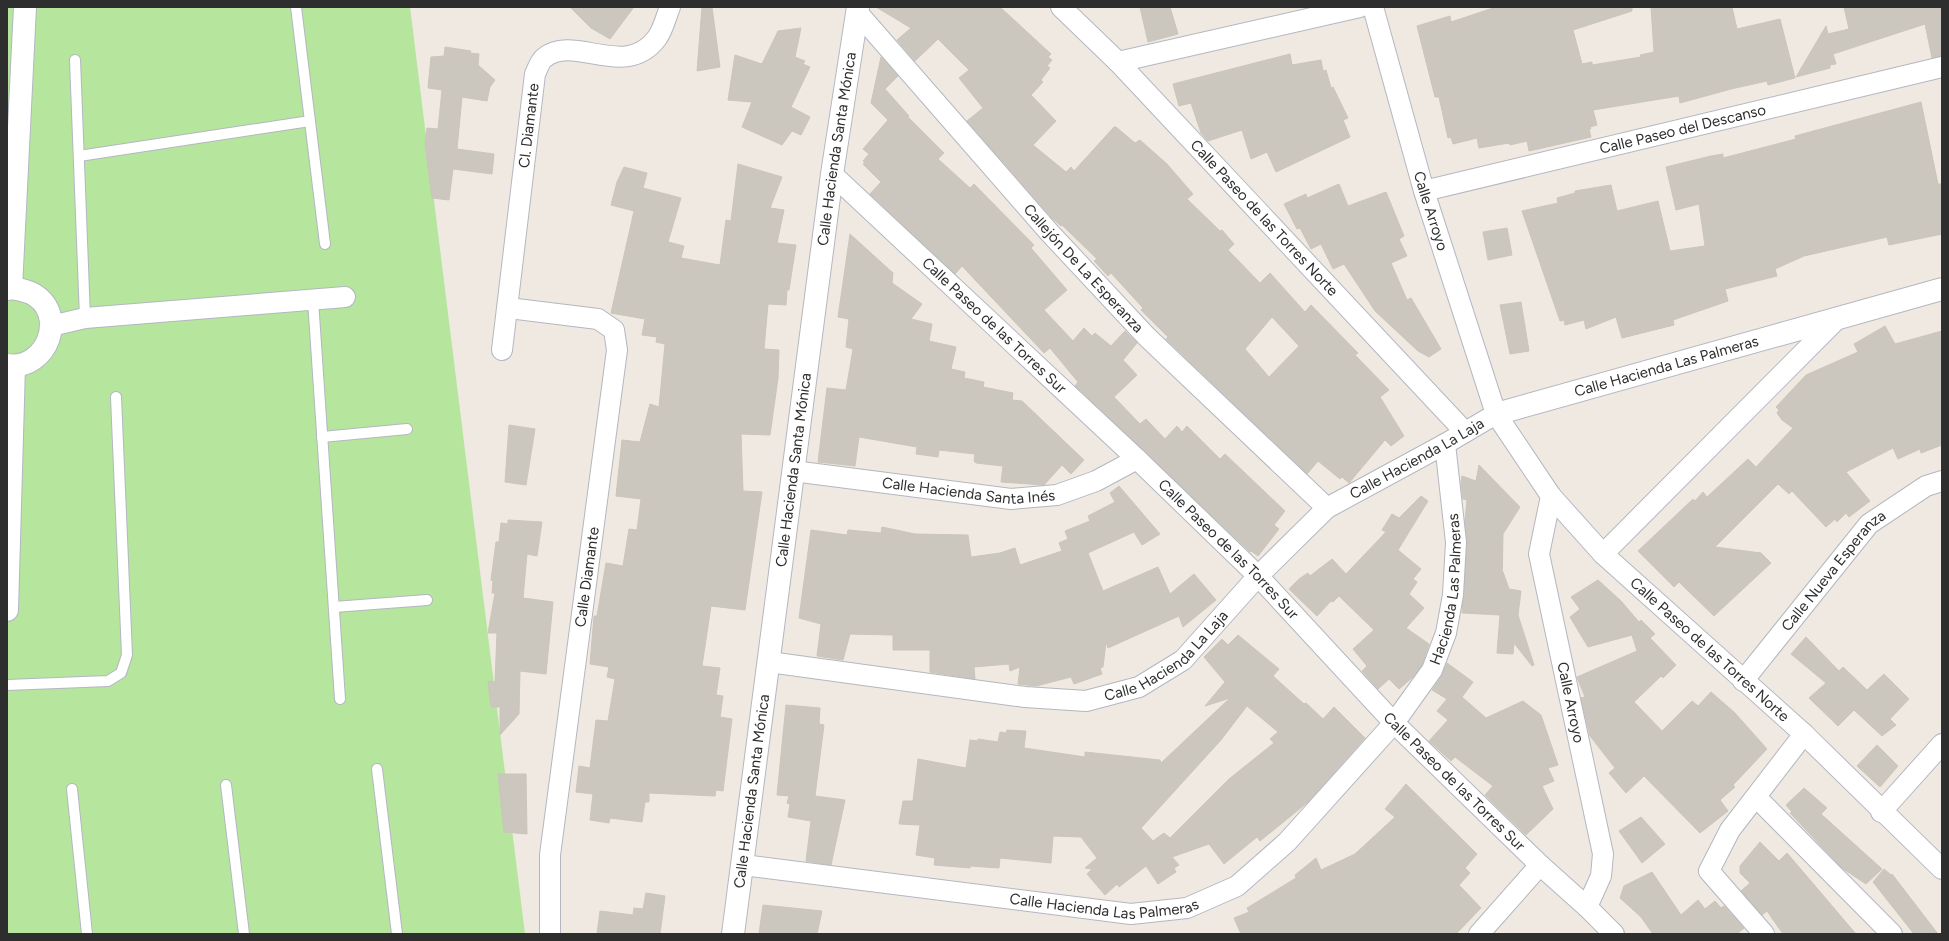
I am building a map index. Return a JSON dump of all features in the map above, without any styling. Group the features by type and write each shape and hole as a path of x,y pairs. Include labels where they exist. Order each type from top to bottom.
{"street":[{"path":"7,610 11,365 26,363 37,357 45,349 50,338 51,326 49,314 43,303 34,295 23,290 9,289 25,7"},
{"name":"Cl. Diamante","path":"502,350 535,74 544,58 562,51 624,58 642,52 657,38 670,7"},
{"name":"Calle Paseo de las Torres Norte","path":"1061,7 1118,62 1465,432"},
{"path":"1118,62 1360,7"},
{"name":"Calle Arroyo","path":"1373,7 1424,191 1496,414"},
{"name":"Calle Hacienda Santa Mónica","path":"733,934 832,174 858,10"},
{"name":"Callejón De La Esperanza","path":"858,10 1049,232 1147,337 1328,508"},
{"name":"Calle Paseo del Descanso","path":"1424,191 1942,67"},
{"name":"Calle Paseo de las Torres Sur","path":"832,174 1137,459 1258,576 1394,723 1540,865 1587,907 1614,934"},
{"name":"Calle Hacienda Las Palmeras","path":"1496,414 1942,289"},
{"path":"51,326 85,318 345,297"},
{"name":"Calle Diamante","path":"508,308 598,319 614,330 617,350 550,855 550,934"},
{"name":"Calle Hacienda Las Palmeras","path":"1603,554 1838,318"},
{"name":"Calle Paseo de las Torres Norte","path":"1496,414 1551,496 1603,554 1743,681 1804,734 1881,812 1942,868"},
{"name":"Calle Hacienda La Laja","path":"769,662 1026,697 1086,701 1139,687 1183,660 1258,576 1328,508 1445,444 1496,414"},
{"name":"Hacienda Las Palmeras","path":"1394,723 1432,670 1446,633 1453,595 1456,542 1445,444"},
{"name":"Calle Hacienda Santa Inés","path":"793,471 1011,500 1057,495 1096,481 1137,459"},
{"name":"Calle Nueva Esperanza","path":"1743,681 1869,524 1926,486 1942,481"},
{"name":"Calle Arroyo","path":"1551,496 1539,554 1603,854 1601,876 1587,907"},
{"name":"Calle Hacienda Las Palmeras","path":"743,865 1131,914 1187,908 1237,886 1287,842 1394,723"},
{"path":"1764,934 1709,871 1730,830 1804,734"},
{"path":"1881,812 1942,744"},
{"path":"1756,797 1892,934"},
{"path":"1479,934 1540,865"}],"lane":[{"path":"296,7 324,244"},
{"path":"75,60 85,318"},
{"path":"79,156 310,121"},
{"path":"313,300 340,699"},
{"path":"7,685 108,681 121,673 127,655 116,397"},
{"path":"322,437 407,429"},
{"path":"334,607 427,600"},
{"path":"377,769 397,934"},
{"path":"226,785 244,934"},
{"path":"72,790 87,934"}],"green space":[{"path":"7,7 410,7 525,934 7,934"}],"building":[{"path":"570,7 634,7 610,39 591,28"},
{"path":"702,7 712,7 720,67 697,71"},
{"path":"876,7 1000,7 1051,54 1048,57 1052,60 1047,66 1050,68 1041,80 1043,82 1031,95 1056,121 1033,145 1066,172 1071,167 1074,171 1114,127 1116,127 1135,143 1140,140 1167,164 1193,194 1187,199 1220,231 1222,230 1234,244 1228,250 1260,283 1270,273 1305,312 1311,305 1358,353 1355,355 1389,390 1380,397 1404,436 1391,446 1385,440 1349,483 1342,477 1340,479 1318,461 1307,474 1166,339 1168,337 1141,310 1143,308 1111,273 1108,276 1094,261 1097,259 1062,225 1061,226 1052,218 967,121 983,108 959,78 969,70 938,39 915,61 897,40 911,28","holes":["1272,317 1299,346 1269,377 1245,349"]},
{"path":"1140,7 1170,7 1178,34 1148,42"},
{"path":"1496,7 1632,7 1632,11 1573,30 1582,64 1592,62 1592,65 1641,57 1640,55 1654,52 1651,7 1732,7 1737,29 1780,19 1795,78 1768,85 1767,81 1680,103 1679,96 1593,110 1597,125 1590,127 1591,129 1589,129 1591,137 1529,151 1527,141 1510,145 1509,143 1479,148 1477,138 1453,144 1451,137 1448,138 1439,97 1435,97 1417,26 1450,16 1451,22"},
{"path":"1844,7 1942,7 1942,56 1932,58 1925,24 1833,54 1836,64 1830,65 1830,68 1796,77 1826,26 1828,34 1849,29"},
{"path":"801,28 795,57 805,61 803,64 810,67 791,107 810,117 801,135 792,131 782,145 742,127 752,102 728,100 735,55 762,64 778,31"},
{"path":"445,47 471,51 470,53 479,54 478,65 495,80 490,87 487,101 462,97 457,149 494,154 492,174 453,169 449,200 432,198 425,144 427,128 438,129 442,90 428,88 431,57 444,56"},
{"path":"1290,54 1292,65 1321,60 1323,71 1326,70 1331,88 1333,87 1348,118 1343,120 1350,137 1276,172 1267,152 1251,159 1242,130 1208,141 1201,133 1191,103 1179,106 1173,84"},
{"path":"881,57 898,76 885,89 909,116 908,117 944,153 938,159 970,188 974,184 1034,245 1031,248 1067,290 1044,310 1073,341 1084,328 1092,336 1095,333 1111,346 1125,331 1137,343 1123,360 1137,375 1114,397 1140,424 1146,419 1165,439 1177,426 1182,432 1187,426 1220,459 1225,454 1285,511 1274,525 1279,529 1258,556 1251,551 1250,552 1075,386 1078,382 1050,348 1044,353 962,266 955,274 870,194 881,182 863,164 865,163 863,161 869,154 863,149 888,120 871,103"},
{"path":"1921,102 1938,184 1942,184 1942,234 1889,245 1887,237 1804,256 1775,269 1777,276 1725,289 1728,301 1673,320 1674,325 1622,338 1616,317 1586,329 1584,320 1565,325 1564,320 1560,321 1522,211 1558,203 1557,198 1575,193 1575,191 1611,185 1617,211 1658,201 1670,251 1705,246 1699,204 1676,210 1666,167 1723,154 1723,158 1796,139 1795,136"},
{"path":"738,164 782,177 770,208 784,210 777,243 796,245 789,290 787,290 786,305 768,304 764,349 779,350 778,378 770,435 741,434 743,491 762,492 745,610 711,606 702,666 720,668 716,695 723,696 720,717 732,719 723,791 716,790 715,796 649,793 649,802 645,802 642,822 610,818 609,823 590,820 593,794 576,792 579,766 590,768 596,720 608,721 615,679 607,677 609,667 590,664 594,616 597,616 606,563 623,566 629,529 637,530 641,499 616,496 622,440 640,442 650,404 659,407 665,344 656,342 657,337 642,335 645,319 611,313 634,211 611,205 617,182 624,167 647,173 643,188 681,198 668,242 684,246 681,258 720,265 726,220 731,221"},
{"path":"1339,184 1348,206 1386,192 1404,236 1399,239 1407,256 1391,263 1407,300 1411,298 1441,349 1429,357 1418,351 1375,311 1344,264 1333,269 1321,244 1311,249 1300,228 1297,229 1284,204 1306,194 1307,198"},
{"path":"1507,228 1512,255 1488,260 1483,232"},
{"path":"850,234 893,273 892,283 922,304 911,319 932,324 929,341 956,347 951,369 965,372 964,378 984,382 983,387 1013,393 1012,400 1022,401 1084,460 1071,474 1062,465 1044,485 1001,482 1003,466 976,463 974,461 975,454 939,450 938,457 916,454 917,447 859,437 855,466 818,462 827,388 846,390 853,349 846,347 849,319 838,317"},
{"path":"1521,302 1529,351 1510,354 1500,305"},
{"path":"1885,326 1895,344 1942,331 1942,445 1921,453 1920,449 1898,459 1893,448 1846,472 1870,501 1849,517 1846,513 1837,522 1835,519 1826,527 1792,491 1789,494 1778,484 1715,547 1761,553 1771,563 1714,616 1679,582 1674,587 1638,551 1693,499 1695,501 1703,492 1707,497 1748,459 1756,467 1793,428 1782,420 1777,413 1779,410 1776,407 1806,375 1858,352 1854,344"},
{"path":"509,425 535,429 526,485 505,482"},
{"path":"1479,465 1520,507 1503,534 1502,588 1503,572 1509,589 1521,591 1518,615 1534,665 1532,666 1514,643 1513,654 1497,653 1500,615 1462,613 1467,543 1465,521 1467,500 1463,499 1461,483 1462,476 1476,481"},
{"path":"1119,486 1160,534 1142,545 1134,532 1088,553 1103,591 1158,567 1170,594 1194,574 1216,600 1183,627 1179,616 1108,648 1106,642 1103,667 1100,668 1102,674 1074,684 1071,677 1036,686 1018,684 1020,667 1010,671 1009,664 974,667 975,679 930,672 930,650 893,650 893,635 850,634 843,660 817,656 821,624 799,618 811,530 847,535 848,530 881,533 882,527 915,534 968,535 971,557 1000,553 1015,548 1020,565 1062,551 1059,543 1068,539 1065,531 1090,521 1088,516 1115,502 1110,493"},
{"path":"1421,496 1428,501 1398,550 1421,569 1413,579 1417,582 1409,594 1424,608 1406,628 1429,644 1422,665 1413,677 1399,689 1389,679 1378,689 1362,671 1367,666 1353,649 1374,630 1339,596 1333,602 1331,601 1317,616 1289,589 1299,579 1308,573 1310,576 1332,559 1346,574 1386,532 1382,530 1392,514 1399,518"},
{"path":"508,520 542,522 537,556 527,554 523,598 553,602 546,674 520,671 519,714 500,735 500,707 491,707 488,681 495,682 497,633 488,633 495,593 492,593 493,581 491,580 496,542 499,542 501,523 508,524"},
{"path":"1598,580 1621,601 1639,622 1641,620 1655,634 1650,638 1676,665 1663,678 1661,676 1634,702 1662,731 1692,701 1698,706 1711,692 1735,713 1767,749 1733,785 1735,787 1720,800 1728,811 1700,833 1644,776 1626,793 1609,773 1615,768 1590,736 1581,698 1585,697 1577,677 1637,651 1632,635 1588,647 1570,617 1580,609 1571,597"},
{"path":"1238,635 1279,669 1273,676 1304,704 1306,703 1323,719 1334,707 1365,738 1308,802 1260,841 1257,837 1224,864 1209,844 1172,857 1179,865 1174,868 1176,872 1158,884 1146,866 1119,887 1117,884 1105,895 1087,874 1092,869 1085,868 1097,858 1081,837 1053,836 1051,863 1000,858 999,868 970,866 970,868 934,865 935,858 916,855 920,825 899,824 903,801 913,801 918,759 966,768 970,740 978,741 978,739 998,742 1000,732 1006,733 1007,730 1026,731 1024,748 1085,757 1085,752 1160,760 1161,763 1230,698 1205,706 1225,682 1204,657 1222,639 1228,645","holes":["1247,706 1278,732 1270,739 1274,743 1229,779 1170,838 1164,833 1153,841 1141,828 1221,740"]},
{"path":"1806,637 1839,671 1843,667 1867,690 1884,674 1909,699 1890,719 1896,725 1882,736 1854,710 1838,726 1809,698 1826,683 1791,654"},
{"path":"1447,663 1473,682 1462,697 1486,718 1523,701 1541,715 1558,765 1548,768 1554,781 1542,786 1553,809 1526,835 1485,795 1493,786 1455,757 1451,761 1429,741 1448,720 1437,711 1447,699 1432,690 1441,677"},
{"path":"786,705 820,708 819,724 824,725 815,796 845,800 831,865 806,861 811,821 788,817 790,804 787,803 789,796 777,795"},
{"path":"1877,745 1898,766 1880,787 1857,766"},
{"path":"498,774 526,774 527,834 504,832"},
{"path":"1406,784 1477,854 1465,868 1470,873 1459,885 1481,908 1456,934 1241,934 1234,918 1249,912 1247,908 1296,878 1295,875 1316,858 1321,870 1355,854 1395,817 1385,809"},
{"path":"1804,788 1827,808 1821,814 1882,869 1866,884 1842,868 1790,813 1792,812 1786,805"},
{"path":"1641,817 1665,844 1642,863 1619,831"},
{"path":"1760,842 1779,861 1787,853 1856,934 1783,934 1767,911 1762,915 1741,891 1750,883 1740,873 1740,866"},
{"path":"1884,869 1891,875 1892,874 1938,934 1914,934 1873,882"},
{"path":"1652,872 1681,915 1698,900 1705,909 1715,901 1721,908 1724,906 1744,928 1737,934 1653,934 1641,917 1620,898 1624,886"},
{"path":"646,893 665,896 660,934 597,934 600,911 633,915 634,908 643,909"},
{"path":"763,905 822,911 817,934 759,934"}]}
